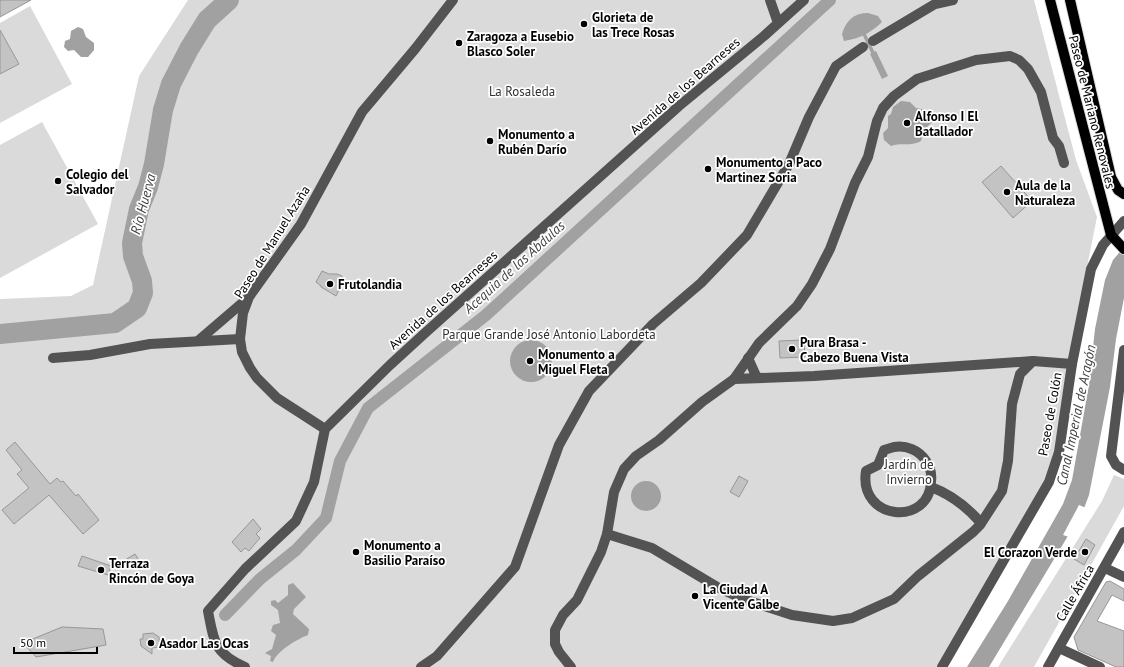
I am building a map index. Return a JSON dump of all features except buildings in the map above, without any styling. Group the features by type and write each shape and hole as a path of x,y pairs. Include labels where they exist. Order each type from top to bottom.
{"main road":[{"name":"Paseo de Mariano Renovales","path":"1050,0 1117,242"},
{"name":"Paseo de Mariano Renovales","path":"1070,0 1111,177 1118,190 1124,194"}],"street":[{"name":"Paseo de Manuel Azaña","path":"325,429 277,398 257,378 242,352 240,339 243,313 249,297 301,224 362,112 415,49 453,0"},
{"path":"770,0 778,23"},
{"name":"Avenida de los Bearneses","path":"325,429 390,364 679,106 804,0"},
{"path":"873,41 935,4 953,0"},
{"path":"421,667 437,656 515,566 559,445 589,391 653,324 701,283 746,235 789,164 809,117 836,66 864,47"},
{"path":"571,667 559,652 555,644 555,630 563,615 577,600 592,572 607,534 614,492 624,469 636,456 659,440 702,402 734,379 759,343 797,306 812,284 830,249 855,183 868,158 876,121 883,108 894,96 918,79 976,60 1010,56 1019,60 1028,68 1041,92 1053,138 1060,146 1064,163"},
{"name":"Paseo de Colón","path":"942,667 1049,482 1059,452 1072,364 1091,270 1103,245 1117,242 1124,221"},
{"path":"198,340 249,297"},
{"path":"53,358 90,355 150,344 198,340 240,339"},
{"path":"1124,350 1111,456 1116,465 1124,470"},
{"path":"748,358 757,378"},
{"path":"734,379 814,376 1032,361 1072,364"},
{"path":"607,534 652,548 719,588 743,599 792,615 833,621 852,618 894,599 918,576 946,555 981,523 1002,492 1008,461 1012,404 1020,374 1032,361"},
{"path":"245,667 231,661 218,650 214,642 208,611 245,569 296,521 314,482 325,429"},
{"path":"886,448 908,448 924,458 930,469 931,487 926,498 919,506 908,511 897,513 885,510 876,503 862,486 864,471 878,465 886,448 894,436"},
{"path":"931,487 948,496 973,514 981,523"},
{"name":"Calle África","path":"1048,667 1124,532"},
{"path":"1105,568 1124,577"},
{"path":"1059,648 1100,667"},
{"path":"437,656 438,667"}],"green space":[{"name":"Parque Grande José Antonio Labordeta","path":"188,0 1034,0 1076,160 1097,217 1085,277 1056,447 1045,482 939,667 0,667 0,299 71,296 93,285 139,76"},
{"path":"30,6 72,84 0,123 0,74 18,64 0,30 0,23"},
{"path":"42,122 98,224 0,278 0,145"},
{"path":"1114,475 1124,479 1124,506 1034,667 998,667 1102,501"}],"shaded area":[{"path":"868,13 878,16 882,22 873,30 864,35 844,41 842,34 848,22 858,14"},
{"path":"78,27 83,29 86,37 94,43 94,50 88,57 81,57 74,50 68,51 64,47 65,41 70,39 71,31"},
{"path":"876,51 888,76 882,79 870,54"},
{"path":"901,101 910,102 916,108 932,111 934,120 924,130 921,141 913,144 899,144 891,146 884,140 883,133 888,128 888,116 891,114 893,107"},
{"name":"Canal Imperial de Aragón","path":"1124,247 1124,298 1116,339 1110,387 1089,495 1083,511 989,667 967,667 1008,601 1063,504 1072,480 1089,385 1095,329 1105,280 1113,260"},
{"path":"527,340 535,340 546,346 552,357 552,365 546,376 535,382 527,382 516,376 510,365 510,357 516,346"},
{"path":"646,481 657,485 661,496 657,507 646,511 635,507 631,496 635,485"},
{"path":"293,583 306,597 294,609 293,614 309,629 308,635 279,653 273,662 270,661 271,656 265,653 272,649 276,635 271,631 273,625 280,623 278,610 271,605 271,601 275,600 278,603 288,595 288,585"}],"pier":[{"path":"1079,505 1086,508 1069,537 1063,535"}],"waterway":[{"name":"Río Huerva","path":"0,334 115,323 137,308 143,293 142,281 133,256 132,243 139,209 148,187 154,164 163,110 171,84 189,49 207,20 229,0"},
{"name":"Acequia de las Abdulas","path":"225,615 260,579 296,550 326,518 340,461 368,408 486,315 830,0"},
{"path":"864,34 875,57"}],"place":[{"name":"Glorieta de las Trece Rosas","path":"584,24"},
{"name":"Zaragoza a Eusebio Blasco Soler","path":"459,43"},
{"name":"Alfonso I El Batallador","path":"907,123"},
{"name":"Monumento a Rubén Darío","path":"490,141"},
{"name":"Monumento a Paco Martinez Soria","path":"708,169"},
{"name":"Colegio del Salvador","path":"58,181"},
{"name":"Aula de la Naturaleza","path":"1007,192"},
{"name":"Frutolandia","path":"330,284"},
{"name":"Pura Brasa - Cabezo Buena Vista","path":"792,349"},
{"name":"Monumento a Miguel Fleta","path":"530,361"},
{"name":"Monumento a Basilio Paraíso","path":"356,552"},
{"name":"El Corazon Verde","path":"1085,552"},
{"name":"Terraza Rincón de Goya","path":"101,570"},
{"name":"La Ciudad A Vicente Galbe","path":"695,596"},
{"name":"Asador Las Ocas","path":"151,643"}],"park label":[{"name":"La Rosaleda","path":"522,91"},
{"name":"Jardín de Invierno","path":"909,472"}]}
